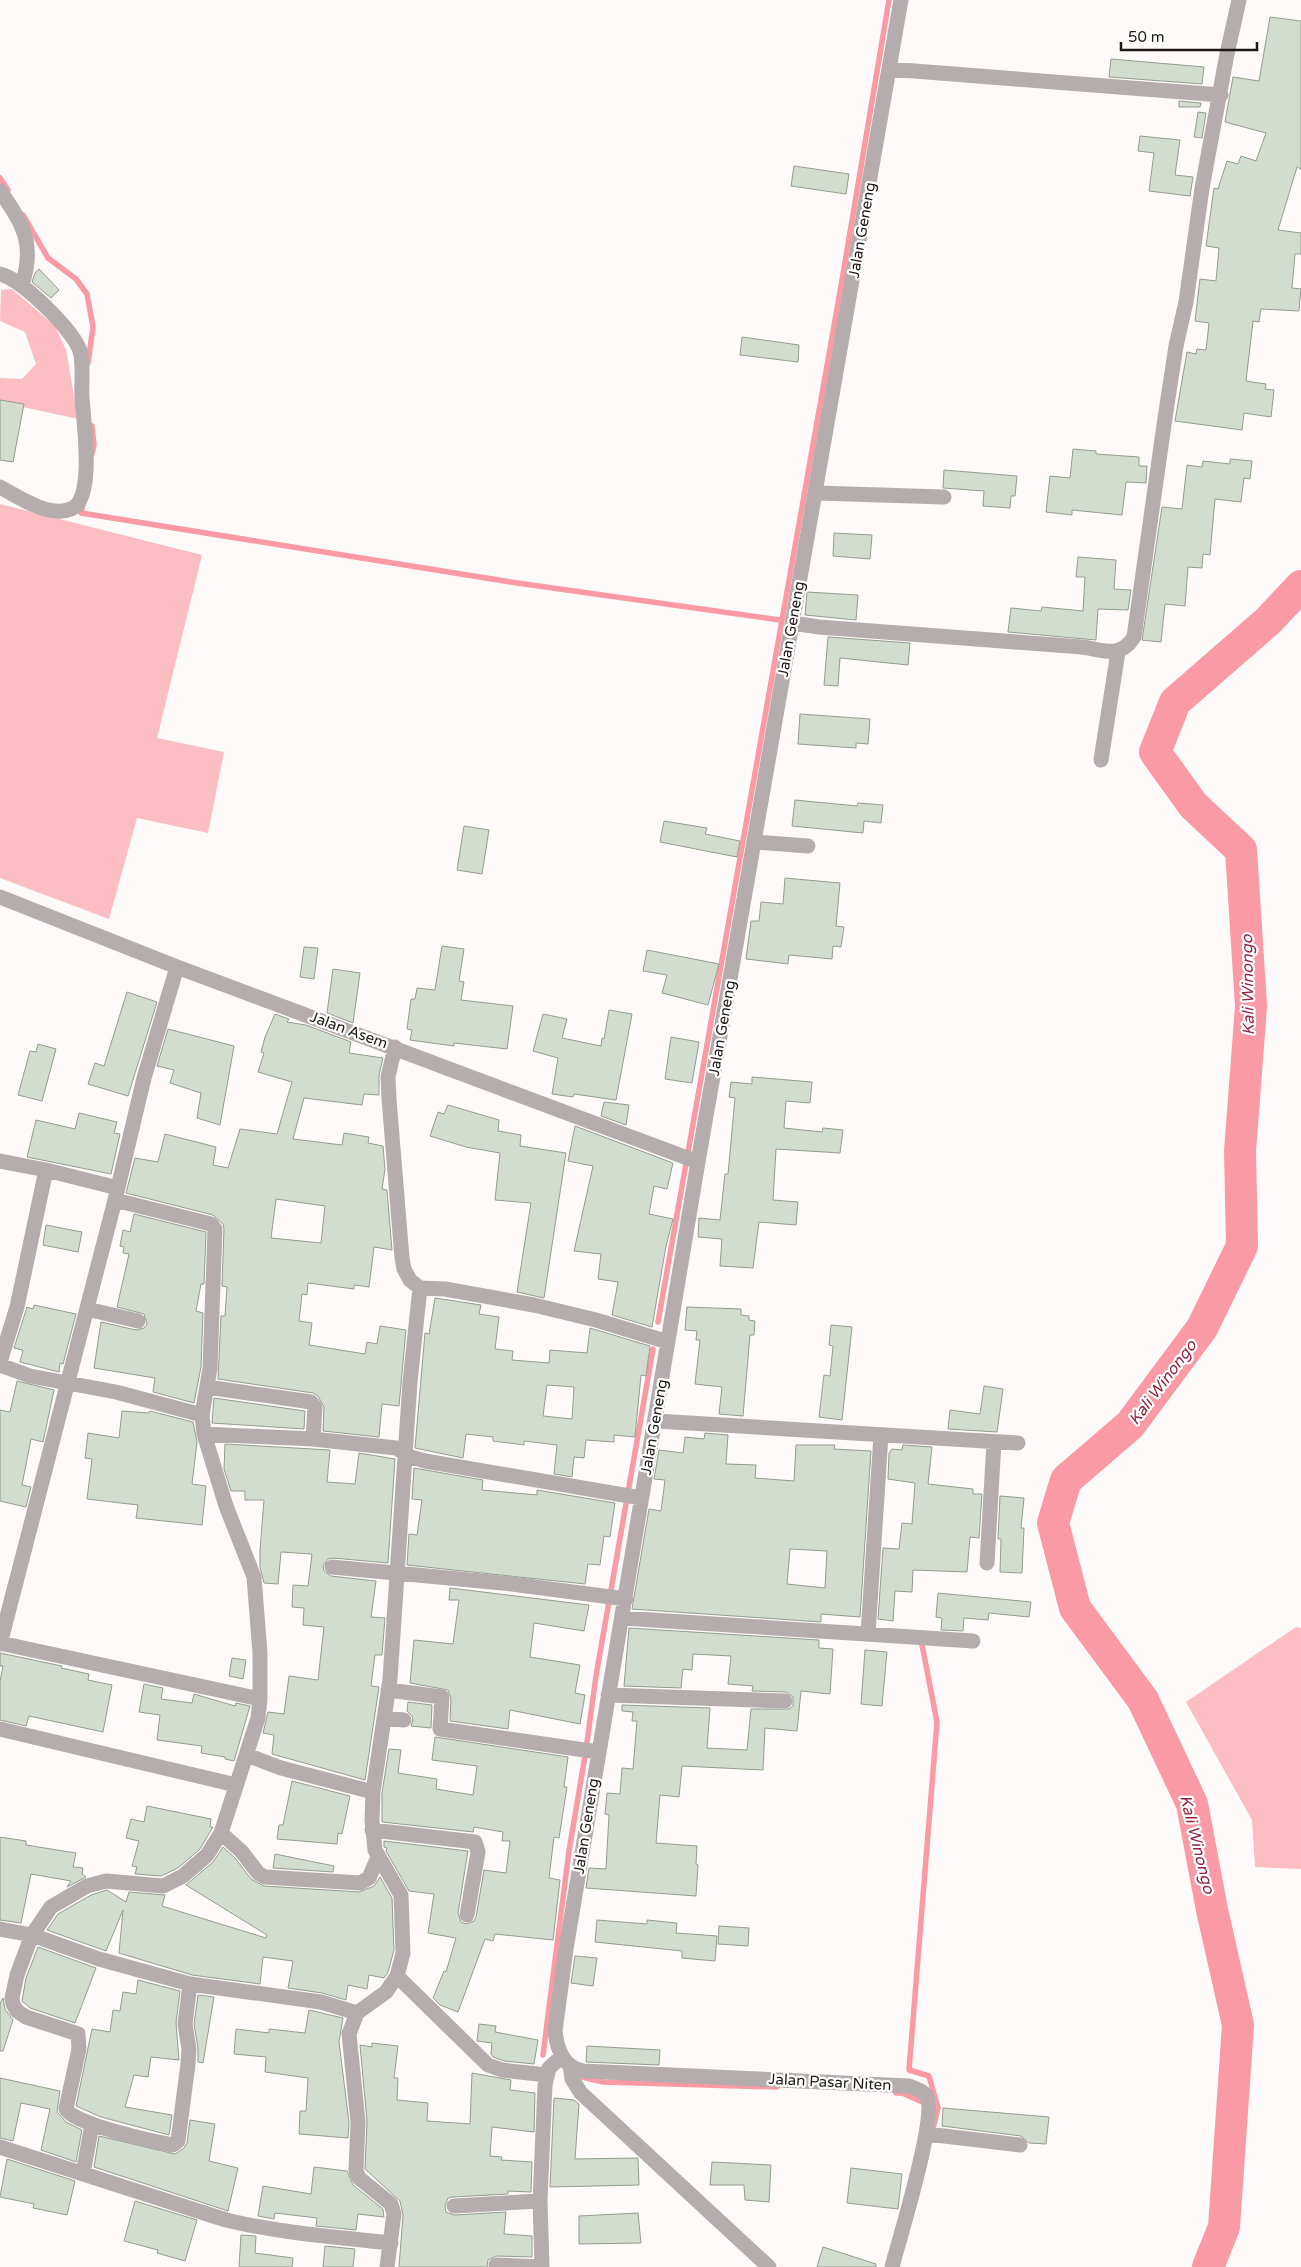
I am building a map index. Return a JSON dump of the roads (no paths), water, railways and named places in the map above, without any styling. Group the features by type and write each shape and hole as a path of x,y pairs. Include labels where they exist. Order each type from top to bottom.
{"street":[{"name":"Jalan Geneng","path":"770,2267 581,2093 572,2079 566,2061 556,2044 555,2031 566,1949 622,1618 614,1597 631,1496 656,1421 698,1162 901,0"},
{"path":"792,623 819,627 1082,647 1118,652 1128,647 1134,637 1175,355 1186,302 1202,188 1221,95 1227,54 1240,0"},
{"path":"889,69 1221,95"},
{"path":"0,191 16,214 25,235 29,256 22,285"},
{"path":"0,274 22,285 73,337 80,352 87,451 86,475 80,501 75,507 63,511 37,506 0,487"},
{"path":"816,493 944,498"},
{"path":"1101,760 1118,652"},
{"path":"754,842 808,846"},
{"name":"Jalan Asem","path":"0,897 177,967 698,1162"},
{"path":"177,967 144,1078 68,1383 6,1595 0,1643 260,1700"},
{"path":"395,1047 388,1085 401,1252 404,1269 410,1280 420,1288 453,1290 534,1306 596,1320 668,1342"},
{"path":"0,1161 46,1170 214,1226 212,1337 202,1415 204,1434 226,1506 254,1577 260,1653 260,1700 247,1755 221,1833 207,1855 169,1884 156,1886 106,1881 88,1886 51,1907 32,1935 17,1975 12,1998 17,2011 26,2017 76,2031 78,2034 79,2049 66,2109 69,2113 92,2125 170,2145 176,2144 188,2064 189,2049 185,2024 190,1984"},
{"path":"46,1170 17,1307 0,1364 30,1376 68,1383 202,1415"},
{"path":"387,2267 391,2243 393,2208 386,2199 359,2178 356,2171 358,2122 349,2042 350,2029 357,2013 386,1992 397,1976 403,1953 401,1895 397,1885 378,1857 372,1830 373,1792 388,1690 420,1288"},
{"path":"87,1309 138,1321"},
{"path":"207,1387 311,1402 314,1407 313,1439"},
{"path":"656,1421 1018,1443"},
{"path":"204,1434 313,1439 391,1447 425,1461 631,1496"},
{"path":"868,1634 881,1435"},
{"path":"987,1563 994,1442"},
{"path":"332,1567 512,1584 614,1597"},
{"path":"622,1618 973,1641"},
{"path":"388,1690 443,1690 440,1729 598,1752"},
{"path":"608,1695 785,1701"},
{"path":"384,1718 404,1720"},
{"path":"0,1729 236,1784"},
{"path":"247,1755 281,1768 373,1792"},
{"path":"372,1830 475,1842 478,1852 467,1915"},
{"path":"221,1833 242,1852 258,1873 272,1879 360,1883 369,1878 378,1857"},
{"path":"0,1929 32,1935 99,1959 190,1984 321,2002 357,2013"},
{"path":"397,1976 488,2065 502,2070 546,2075"},
{"path":"496,2265 542,2267 540,2201 546,2075 553,2062 566,2061"},
{"name":"Jalan Pasar Niten","path":"566,2061 583,2071 909,2086 921,2092 928,2106 933,2135 892,2267"},
{"path":"83,2173 92,2125"},
{"path":"933,2135 1020,2145"},
{"path":"0,2147 226,2220 257,2227 391,2243"},
{"path":"454,2206 540,2201"}],"waterway":[{"path":"658,1322 840,292 889,0"},
{"path":"0,178 8,190"},
{"path":"23,215 48,258 76,279 87,294 93,327 88,363"},
{"path":"92,426 94,445 92,454"},
{"path":"83,503 81,513 517,583 780,620"},
{"name":"Kali Winongo","path":"1208,2267 1224,2227 1238,2025 1212,1910 1192,1804 1143,1700 1075,1608 1053,1523 1066,1480 1130,1425 1202,1328 1242,1246 1240,1151 1251,1006 1241,850 1193,805 1155,752 1175,702 1268,621 1301,586"},
{"path":"587,1742 596,1676 653,1349"},
{"path":"922,1645 937,1722 909,2070 929,2076 938,2108 933,2128"},
{"path":"543,2055 569,1851 585,1756"},
{"path":"582,2077 603,2082 777,2087"},
{"path":"896,2093 902,2093 927,2104"}]}
